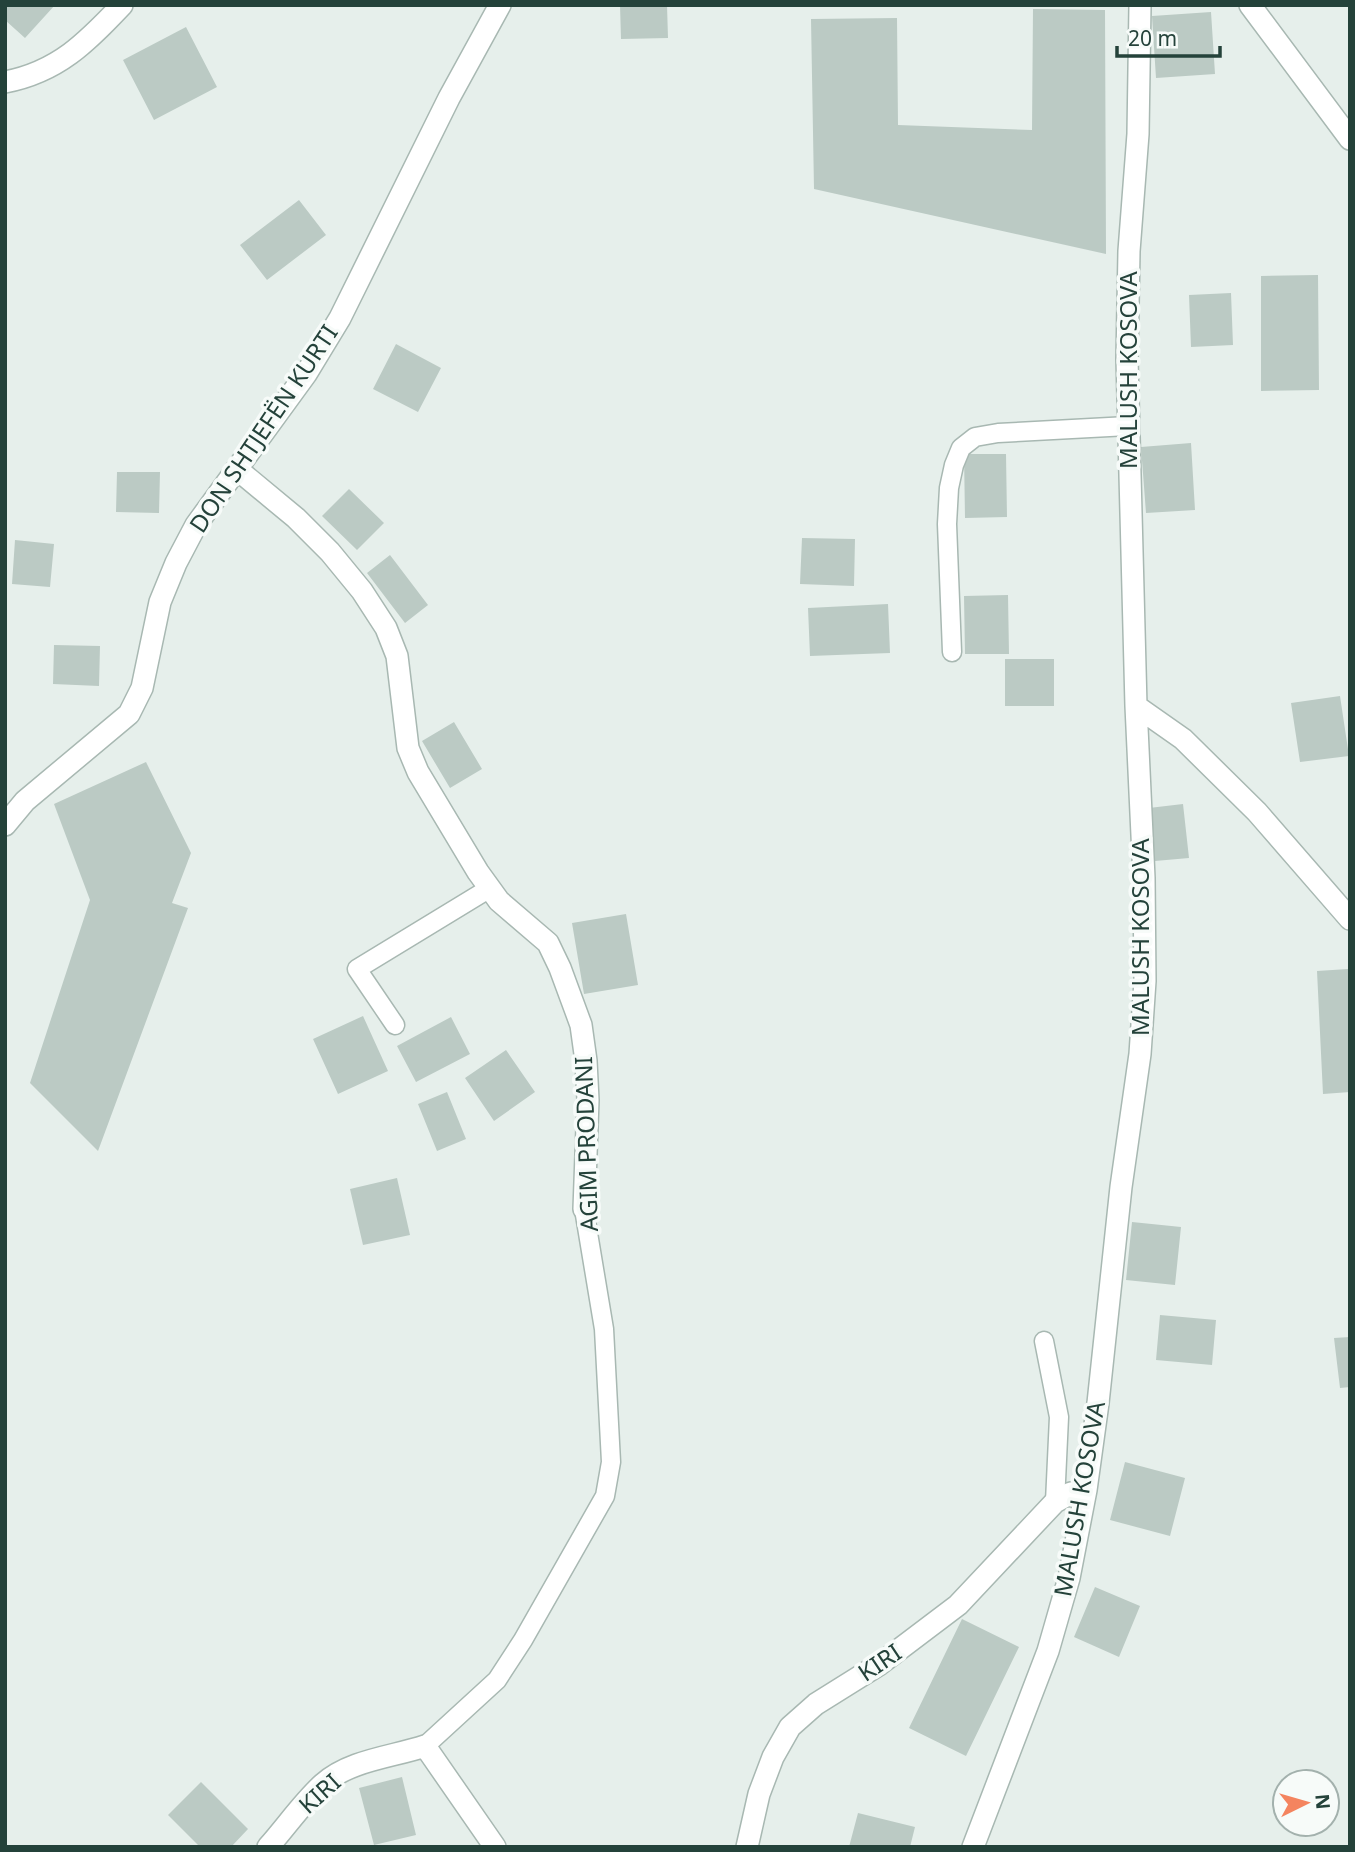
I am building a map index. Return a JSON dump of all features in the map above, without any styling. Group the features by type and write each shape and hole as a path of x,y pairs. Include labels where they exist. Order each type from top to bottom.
{"street":[{"path":"5,82 48,68 75,51 122,5"},
{"name":"DON SHTJEFËN KURTI","path":"5,825 25,802 129,714 142,688 160,602 176,563 196,525 306,374 340,317 449,98 500,5"},
{"name":"MALUSH KOSOVA","path":"973,1847 1048,1651 1069,1578 1086,1490 1098,1403 1121,1187 1139,1054 1145,981 1144,878 1136,706 1127,359 1129,251 1138,134 1140,5"},
{"path":"1250,5 1350,139"},
{"name":"AGIM PRODANI","path":"238,470 296,518 330,552 362,591 386,628 397,656 408,748 418,772 499,901 548,943 560,968 581,1025 586,1061 588,1100 584,1209"},
{"path":"1136,706 1193,748 1257,812 1350,919"},
{"name":"KIRI","path":"747,1847 759,1794 773,1757 790,1727 816,1704 880,1664 958,1605 1055,1502 1070,1493 1086,1490"},
{"path":"425,1746 495,1847"},
{"name":"KIRI","path":"268,1847 323,1784 339,1773 425,1746"}],"lane":[{"path":"952,652 947,524 954,465 961,448 975,437 998,433 1128,426"},
{"path":"396,1025 357,969 490,888"},
{"name":"AGIM PRODANI","path":"425,1746 497,1680 523,1640 605,1496 611,1462 604,1329 584,1209"},
{"path":"1044,1342 1059,1416 1055,1502"}],"building":[{"path":"5,5 55,5 25,38 5,20"},
{"path":"620,5 667,5 668,38 621,39"},
{"path":"1033,9 1105,10 1106,254 814,189 811,19 897,18 898,125 1032,130"},
{"path":"1211,12 1215,74 1156,78 1152,16"},
{"path":"186,27 217,87 154,120 123,60"},
{"path":"299,200 326,235 267,280 240,245"},
{"path":"1318,275 1319,390 1261,391 1261,276"},
{"path":"1231,293 1233,345 1191,347 1189,295"},
{"path":"396,344 441,368 418,412 373,389"},
{"path":"1191,443 1195,510 1146,513 1141,447"},
{"path":"964,454 1006,454 1007,517 965,518"},
{"path":"117,472 160,472 159,513 116,512"},
{"path":"349,489 384,523 357,550 322,516"},
{"path":"802,538 855,539 854,586 800,584"},
{"path":"15,540 54,544 50,587 12,584"},
{"path":"390,555 428,605 405,623 367,573"},
{"path":"1008,595 1009,654 965,654 964,596"},
{"path":"888,604 890,653 810,656 808,608"},
{"path":"54,645 100,646 99,686 53,684"},
{"path":"1005,659 1054,659 1054,706 1005,706"},
{"path":"1340,696 1349,756 1300,762 1291,703"},
{"path":"454,722 482,769 450,788 422,741"},
{"path":"146,762 191,853 172,903 188,908 98,1151 30,1083 90,900 54,804"},
{"path":"1183,804 1189,858 1155,861 1149,808"},
{"path":"626,914 638,985 584,994 572,923"},
{"path":"1348,969 1350,1092 1323,1094 1317,971"},
{"path":"363,1016 388,1071 338,1094 313,1039"},
{"path":"451,1017 470,1054 416,1082 397,1046"},
{"path":"506,1050 535,1092 494,1121 465,1078"},
{"path":"447,1092 466,1139 437,1151 418,1104"},
{"path":"397,1178 410,1235 363,1245 350,1189"},
{"path":"1132,1222 1181,1227 1175,1285 1126,1280"},
{"path":"1160,1315 1216,1320 1212,1365 1156,1360"},
{"path":"1350,1337 1350,1387 1340,1388 1334,1338"},
{"path":"1125,1462 1185,1478 1170,1536 1110,1520"},
{"path":"1095,1587 1140,1606 1119,1657 1074,1637"},
{"path":"962,1619 1019,1647 966,1756 909,1728"},
{"path":"402,1777 416,1835 374,1845 359,1788"},
{"path":"201,1782 248,1829 231,1847 200,1847 168,1815"},
{"path":"858,1813 915,1827 910,1847 849,1847"}]}
